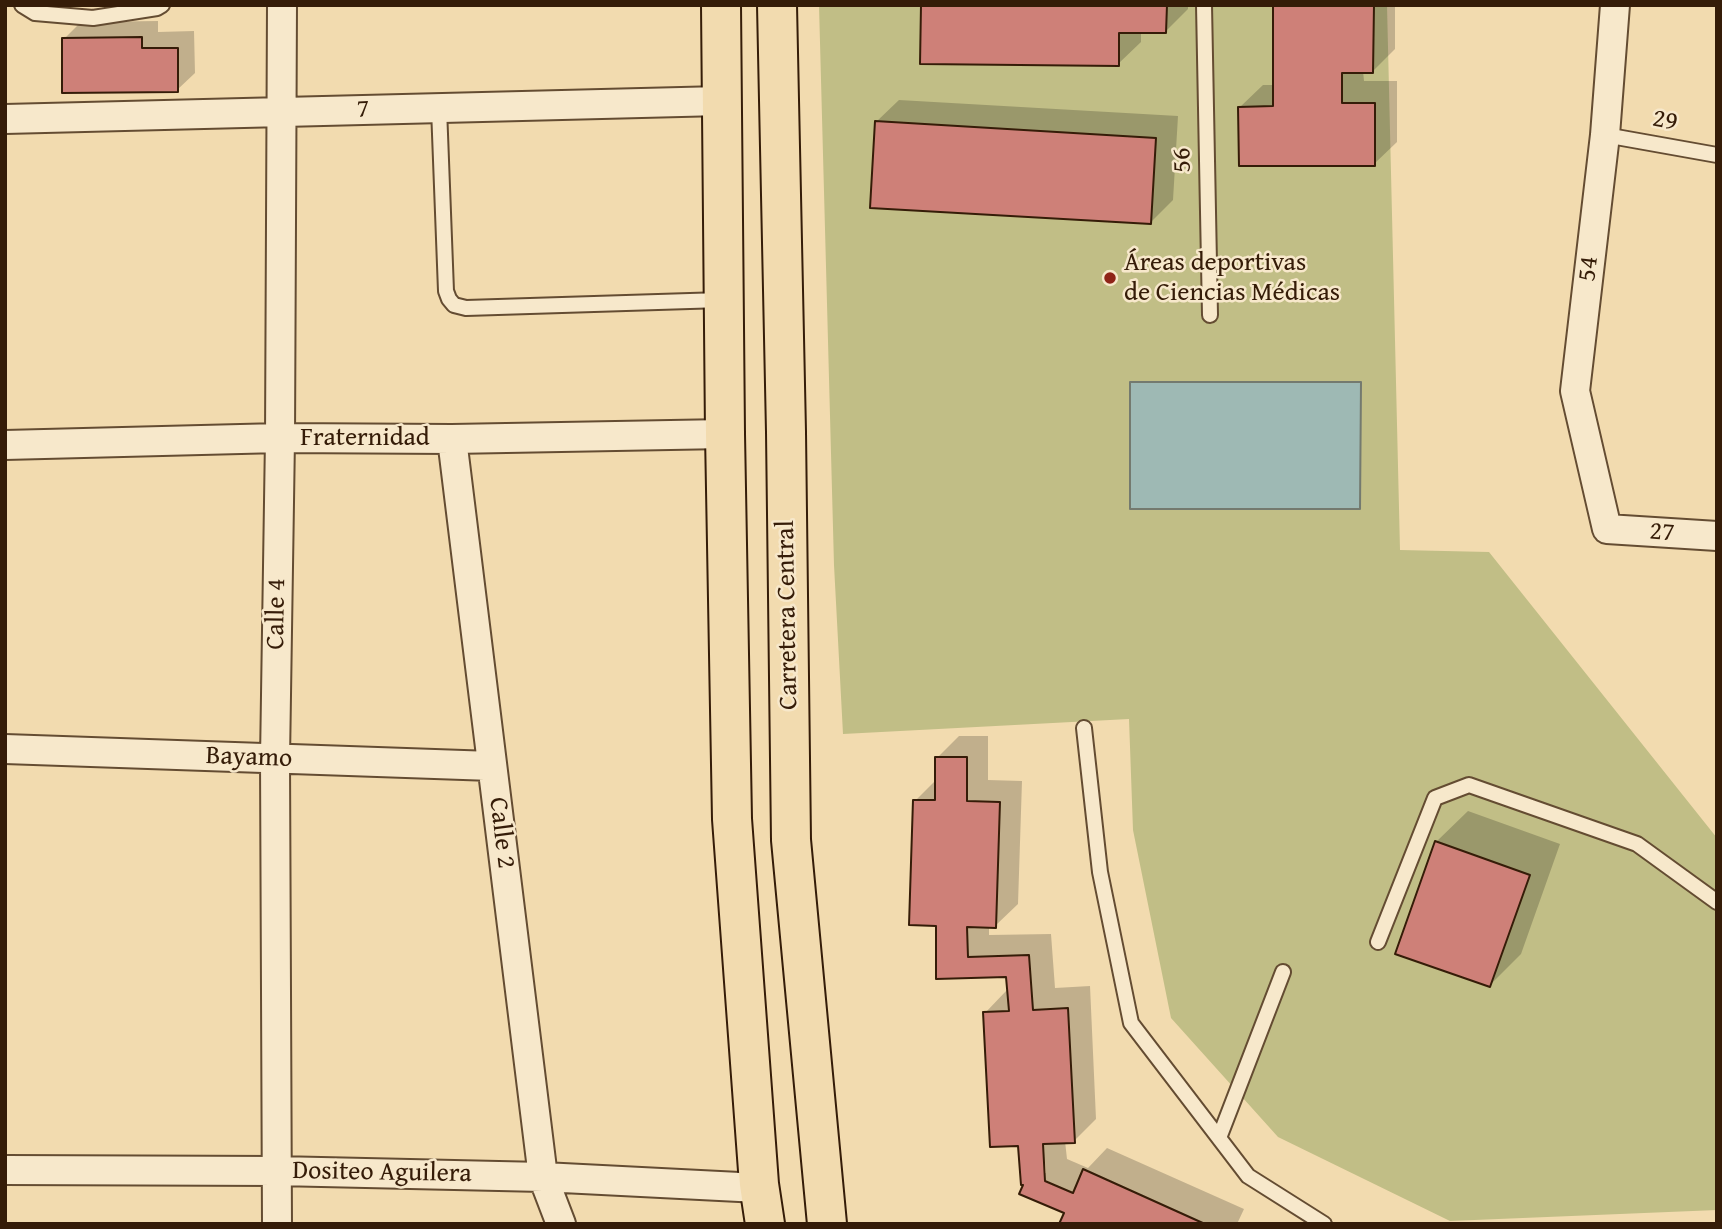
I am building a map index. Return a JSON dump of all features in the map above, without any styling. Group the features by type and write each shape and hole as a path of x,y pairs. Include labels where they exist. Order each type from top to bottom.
{"main road":[{"path":"721,5 732,819 762,1206"},
{"name":"Carretera Central","path":"777,5 791,840 827,1224"}],"street":[{"name":"Calle 4","path":"277,1224 275,759 282,5"},
{"name":"54","path":"1607,529 1575,391 1605,135 1615,5"},
{"name":"7","path":"5,119 722,100"},
{"name":"Fraternidad","path":"5,445 280,438 453,439 725,434"},
{"name":"Calle 2","path":"453,439 543,1177 561,1224"},
{"name":"27","path":"1607,529 1717,536"},
{"name":"Bayamo","path":"5,749 492,766"},
{"name":"Dositeo Aguilera","path":"5,1170 277,1171 543,1177 762,1206"}],"lane":[{"path":"22,5 35,13 93,18 162,5"},
{"name":"56","path":"1204,5 1210,315"},
{"path":"439,108 446,291 454,305 466,308 723,300"},
{"name":"29","path":"1605,135 1717,155"},
{"path":"1084,728 1100,872 1131,1023 1248,1176 1324,1224"},
{"path":"1378,942 1435,798 1469,785 1637,844 1717,902"},
{"path":"1219,1138 1283,972"}],"shaded area":[{"path":"819,5 1387,5 1400,550 1489,552 1717,838 1717,1210 1450,1221 1278,1137 1171,1018 1133,830 1129,719 843,734 834,565"}],"water":[{"path":"1130,382 1361,382 1360,509 1130,509"}],"building":[{"path":"921,5 1167,5 1166,33 1119,33 1119,66 920,64"},
{"path":"1273,5 1374,5 1373,73 1342,73 1342,103 1375,103 1375,166 1239,166 1238,107 1273,106"},
{"path":"142,37 142,48 178,48 178,92 62,93 62,38"},
{"path":"875,121 1156,138 1151,224 870,208"},
{"path":"935,757 967,757 967,801 1000,802 996,928 967,927 968,957 1029,955 1033,1010 1068,1008 1075,1143 1043,1144 1045,1181 1073,1193 1083,1169 1205,1224 1059,1224 1064,1213 1019,1194 1023,1185 1018,1146 990,1147 983,1012 1009,1011 1006,977 936,979 936,926 909,925 913,800 935,800"},
{"path":"1435,841 1530,875 1490,987 1395,954"}],"place":[{"name":"Áreas deportivas de Ciencias Médicas","path":"1110,278"}]}
